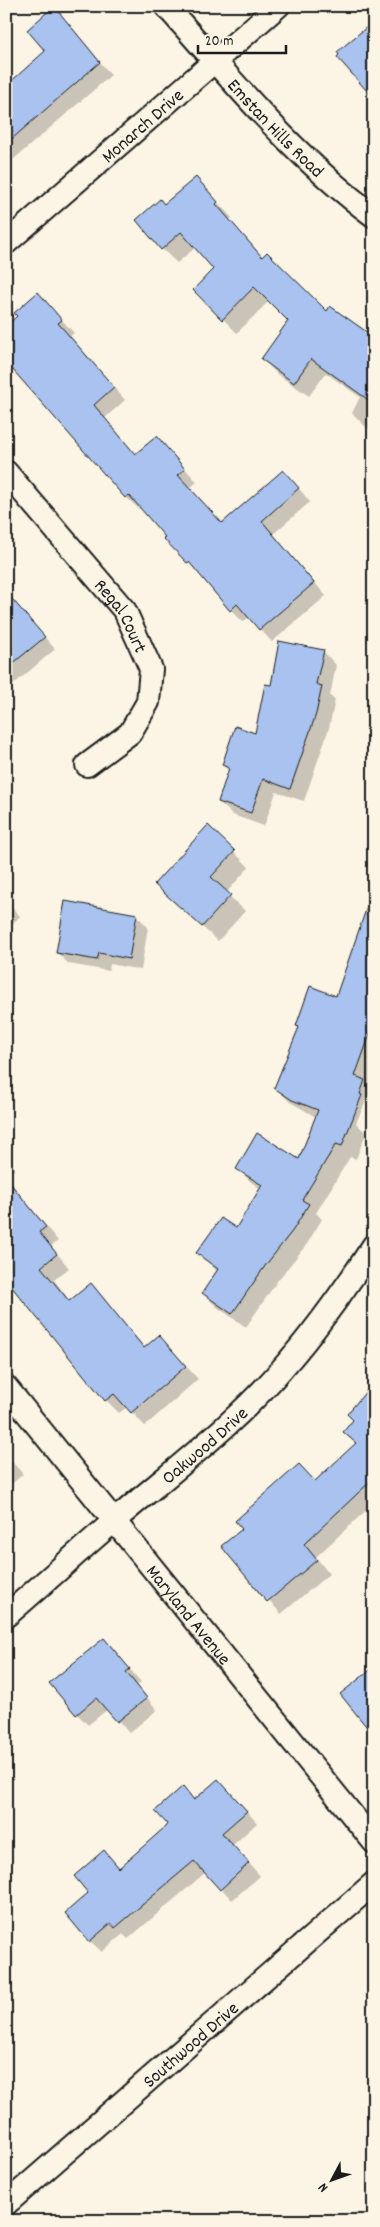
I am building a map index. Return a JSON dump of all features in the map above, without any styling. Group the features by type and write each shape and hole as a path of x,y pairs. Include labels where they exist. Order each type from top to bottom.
{"street":[{"name":"Emstan Hills Road","path":"166,6 302,157 346,195 374,216"},
{"name":"Monarch Drive","path":"6,243 278,6"},
{"name":"Regal Court","path":"6,472 125,611 151,669 148,702 130,733 87,765"},
{"name":"Oakwood Drive","path":"6,1616 114,1521 170,1477 230,1423 286,1364 336,1301 374,1245"},
{"name":"Maryland Avenue","path":"6,1387 374,1842"},
{"name":"Southwood Drive","path":"6,2204 374,1883"}],"building":[{"path":"54,6 100,62 6,144 6,86 45,51 27,30"},
{"path":"374,21 374,99 337,57 339,55 337,52"},
{"path":"196,177 218,202 216,204 262,257 267,252 327,311 330,306 374,337 374,404 311,359 294,383 261,359 288,321 254,287 222,320 193,290 213,269 181,232 161,250 136,220 160,199 164,204"},
{"path":"38,292 62,320 58,323 114,387 94,405 135,454 157,436 185,469 178,475 222,523 283,470 299,488 262,521 314,583 259,630 237,604 230,611 189,562 187,563 163,538 165,537 129,495 125,498 6,362 6,326 17,316 14,313"},
{"path":"6,592 45,637 6,669"},
{"path":"279,641 324,650 316,684 322,686 316,714 290,789 263,779 251,813 218,802 229,768 222,765 235,726 255,733 265,684 271,685"},
{"path":"208,825 235,851 211,877 231,895 202,927 154,884"},
{"path":"370,898 374,899 374,1023 355,1076 365,1080 360,1094 362,1095 342,1146 336,1144 302,1200 309,1204 293,1230 265,1266 232,1314 202,1293 218,1269 196,1253 221,1218 236,1228 262,1185 236,1169 257,1133 299,1159 318,1110 292,1100 274,1088 299,1027 296,1026 310,986 336,996"},
{"path":"65,901 137,914 129,959 99,953 97,960 56,953"},
{"path":"6,1178 46,1227 39,1232 57,1254 41,1267 69,1301 91,1283 144,1348 159,1335 186,1366 131,1413 114,1394 105,1401 6,1280"},
{"path":"374,1382 374,1478 304,1544 317,1560 267,1602 221,1546 242,1529 235,1521 299,1464 315,1481 356,1443 343,1432 353,1420 347,1414"},
{"path":"104,1638 130,1669 126,1672 147,1698 117,1722 96,1698 76,1715 49,1683"},
{"path":"374,1667 374,1736 340,1694"},
{"path":"218,1779 247,1811 222,1833 249,1863 220,1890 194,1861 115,1928 111,1923 89,1942 65,1913 88,1893 74,1876 104,1850 119,1868 167,1824 155,1811 183,1786 194,1800"}]}
